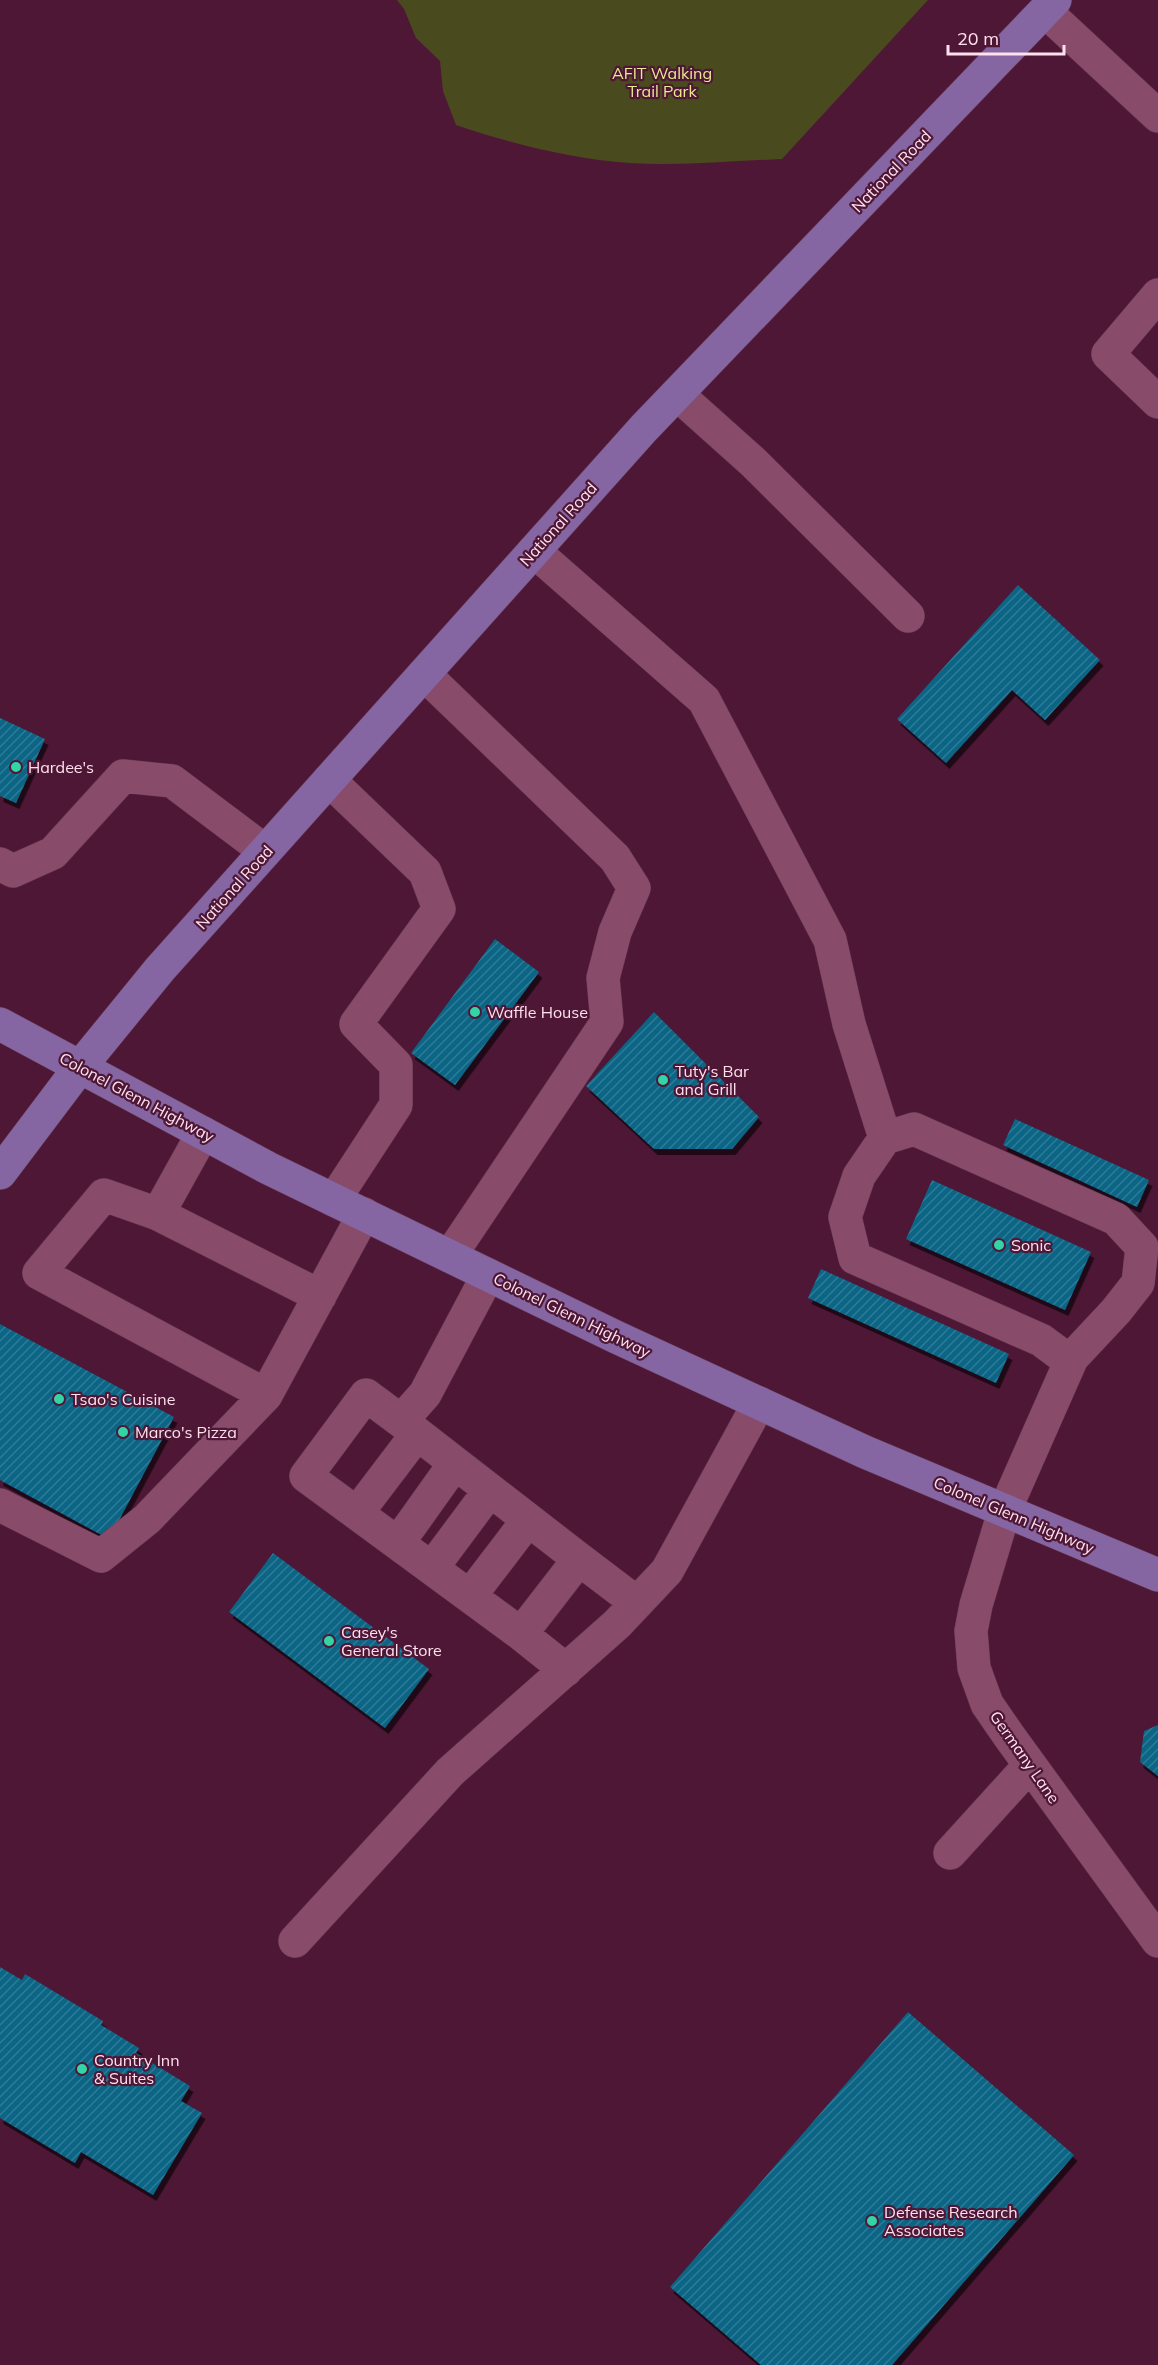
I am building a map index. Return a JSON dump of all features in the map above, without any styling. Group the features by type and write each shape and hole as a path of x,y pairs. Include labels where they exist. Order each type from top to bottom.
{"main road":[{"name":"National Road","path":"0,1173 80,1067 160,969 534,551 677,394 1050,5"},
{"name":"Colonel Glenn Highway","path":"0,1024 203,1133 488,1275 865,1452 1158,1575"}],"street":[{"path":"1050,5 1158,116"},
{"path":"1158,296 1108,354 1158,402"},
{"path":"677,394 753,462 908,616"},
{"path":"534,551 704,700 830,940 849,1024 885,1138 858,1176 845,1217 855,1258 1041,1340 1072,1358"},
{"path":"424,674 615,858 634,888 615,932 603,978 607,1022 450,1256"},
{"path":"0,864 14,871 53,853 123,776 172,781 265,851"},
{"path":"329,780 425,872 439,909 356,1024 396,1065 396,1105 334,1200"},
{"name":"Germany Lane","path":"885,1138 914,1129 1116,1219 1142,1247 1138,1283 1116,1311 1072,1358 1004,1512 976,1605 971,1630 971,1651 974,1668 987,1704 1158,1941"},
{"path":"158,1214 203,1133"},
{"path":"266,1395 39,1273 104,1195 158,1214 320,1296"},
{"path":"0,1505 101,1556 147,1520 266,1395 364,1214"},
{"path":"357,1512 409,1427 488,1275"},
{"path":"566,1670 521,1634 306,1476 366,1395 637,1603"},
{"path":"295,1941 450,1772 617,1624 667,1571 759,1403"},
{"path":"398,1543 454,1463"},
{"path":"432,1568 490,1490"},
{"path":"470,1596 528,1520"},
{"path":"521,1634 579,1559"},
{"path":"950,1853 1030,1765"}],"green space":[{"name":"AFIT Walking Trail Park","path":"397,0 928,0 782,159 668,164 608,161 564,154 456,125 443,91 440,61 416,38 404,9"}],"building":[{"path":"1018,585 1100,660 1045,720 1012,690 946,763 897,719"},
{"name":"Hardee's","path":"0,718 45,739 16,803 0,796"},
{"name":"Waffle House","path":"495,939 539,972 455,1085 411,1053"},
{"path":"654,1012 759,1117 732,1149 654,1149 586,1086"},
{"path":"1015,1119 1149,1180 1137,1207 1003,1145"},
{"name":"Sonic","path":"932,1180 1091,1252 1065,1310 906,1239"},
{"path":"821,1269 1009,1354 996,1383 808,1298"},
{"path":"0,1324 174,1417 109,1539 0,1480"},
{"name":"Casey's General Store","path":"273,1553 429,1669 385,1728 229,1612"},
{"path":"1158,1725 1158,1776 1140,1762 1144,1731"},
{"name":"Country Inn & Suites","path":"0,1967 22,1980 25,1974 103,2021 101,2025 139,2048 136,2053 190,2086 181,2101 202,2113 153,2195 81,2152 75,2163 0,2118"},
{"name":"Defense Research Associates","path":"908,2012 1074,2155 892,2365 761,2365 670,2287"}],"place":[{"name":"Hardee's","path":"16,767"},
{"name":"Waffle House","path":"475,1012"},
{"name":"Tuty's Bar and Grill","path":"663,1080"},
{"name":"Sonic","path":"999,1245"},
{"name":"Tsao's Cuisine","path":"59,1399"},
{"name":"Marco's Pizza","path":"123,1432"},
{"name":"Casey's General Store","path":"329,1641"},
{"name":"Country Inn & Suites","path":"82,2069"},
{"name":"Defense Research Associates","path":"872,2221"}]}
